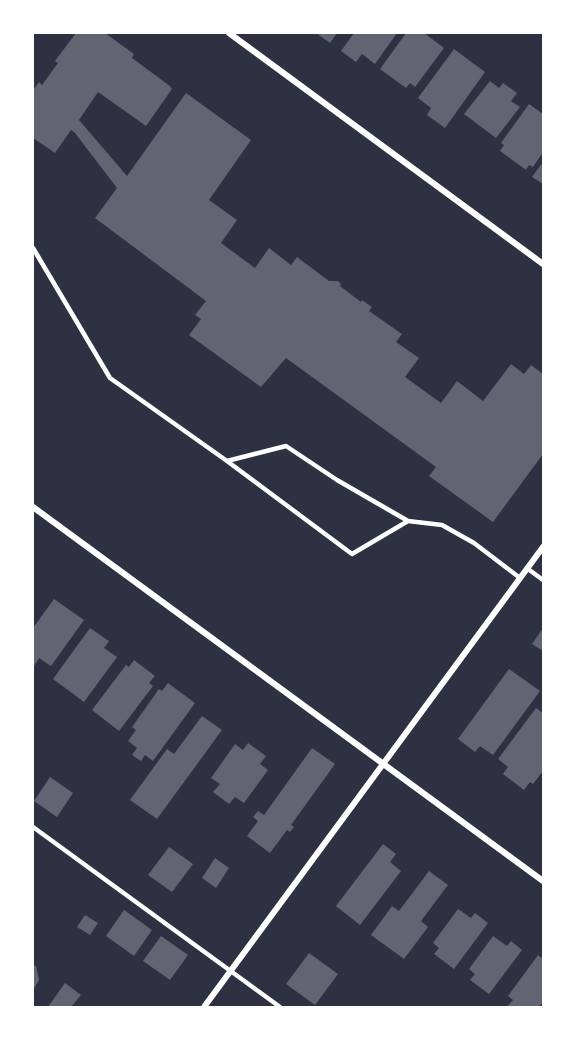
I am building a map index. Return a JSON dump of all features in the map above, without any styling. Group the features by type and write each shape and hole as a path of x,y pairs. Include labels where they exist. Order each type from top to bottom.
{"street":[{"path":"228,33 543,264"},
{"path":"33,507 543,881"},
{"path":"204,1007 543,547"}],"lane":[{"path":"33,248 110,378 352,554 408,521"},
{"path":"227,461 286,446 408,521 442,525 474,543 520,578"},
{"path":"528,568 543,580"},
{"path":"33,828 280,1007"}],"building":[{"path":"76,33 105,33 134,54 132,58 172,89 146,126 98,92 79,120 127,176 186,93 251,140 209,200 237,220 221,243 255,268 269,248 291,265 297,257 329,281 338,281 340,286 361,302 362,300 372,307 369,311 402,334 396,342 419,358 405,377 441,403 457,381 483,401 511,364 524,374 531,365 543,374 543,454 493,522 429,476 436,467 286,358 261,387 189,335 201,319 195,315 206,301 95,218 117,188 75,133 71,130 55,153 33,138 33,90 39,82 42,85 58,63 55,61"},
{"path":"316,33 337,33 330,43"},
{"path":"354,33 397,33 375,64 362,54 356,62 341,51"},
{"path":"406,33 424,33 444,48 415,87 410,83 406,88 380,69"},
{"path":"454,49 485,72 445,128 427,115 431,108 418,98"},
{"path":"490,81 499,88 503,83 517,93 511,101 520,107 496,138 464,114"},
{"path":"529,104 543,114 543,152 533,167 529,165 526,170 500,151 504,145 501,143"},
{"path":"543,162 543,184 532,177"},
{"path":"54,599 84,620 51,666 39,658 33,668 33,628"},
{"path":"90,628 109,641 104,648 117,657 84,702 53,679"},
{"path":"543,628 543,651 532,644"},
{"path":"134,660 155,676 149,683 153,686 119,731 92,710 126,665 129,667"},
{"path":"509,669 540,691 493,755 480,746 475,752 458,739"},
{"path":"168,683 195,703 153,761 145,755 141,761 132,755 137,748 128,741 136,730 132,727 159,689 162,691"},
{"path":"536,708 543,713 543,771 533,784 530,782 524,790 503,774 508,767 498,759"},
{"path":"202,716 222,730 157,819 130,800 167,749 174,754"},
{"path":"248,743 266,756 260,764 268,770 244,803 235,797 229,804 213,792 220,784 211,778 235,744 243,750"},
{"path":"312,748 335,764 291,825 294,827 290,832 287,830 270,853 247,836 258,821 253,817 258,811 264,815"},
{"path":"50,777 73,793 57,817 34,801"},
{"path":"383,844 396,854 390,862 401,871 360,925 336,906"},
{"path":"169,847 193,864 172,892 148,875"},
{"path":"215,858 229,868 216,888 202,878"},
{"path":"429,871 448,885 421,921 428,927 404,959 371,935 392,906 399,911"},
{"path":"458,909 471,918 475,913 488,923 454,969 434,954 439,948 433,943"},
{"path":"124,910 152,930 134,956 106,936"},
{"path":"85,915 98,923 90,935 77,927"},
{"path":"161,936 188,955 170,980 143,961"},
{"path":"493,936 507,946 511,941 522,950 489,994 470,980 475,974 469,969"},
{"path":"309,953 338,974 315,1005 286,984"},
{"path":"538,955 543,959 543,1002 539,1007 507,1007 513,1000 508,996"},
{"path":"33,965 36,966 39,980 33,990"},
{"path":"65,983 81,995 71,1007 48,1007"}]}
